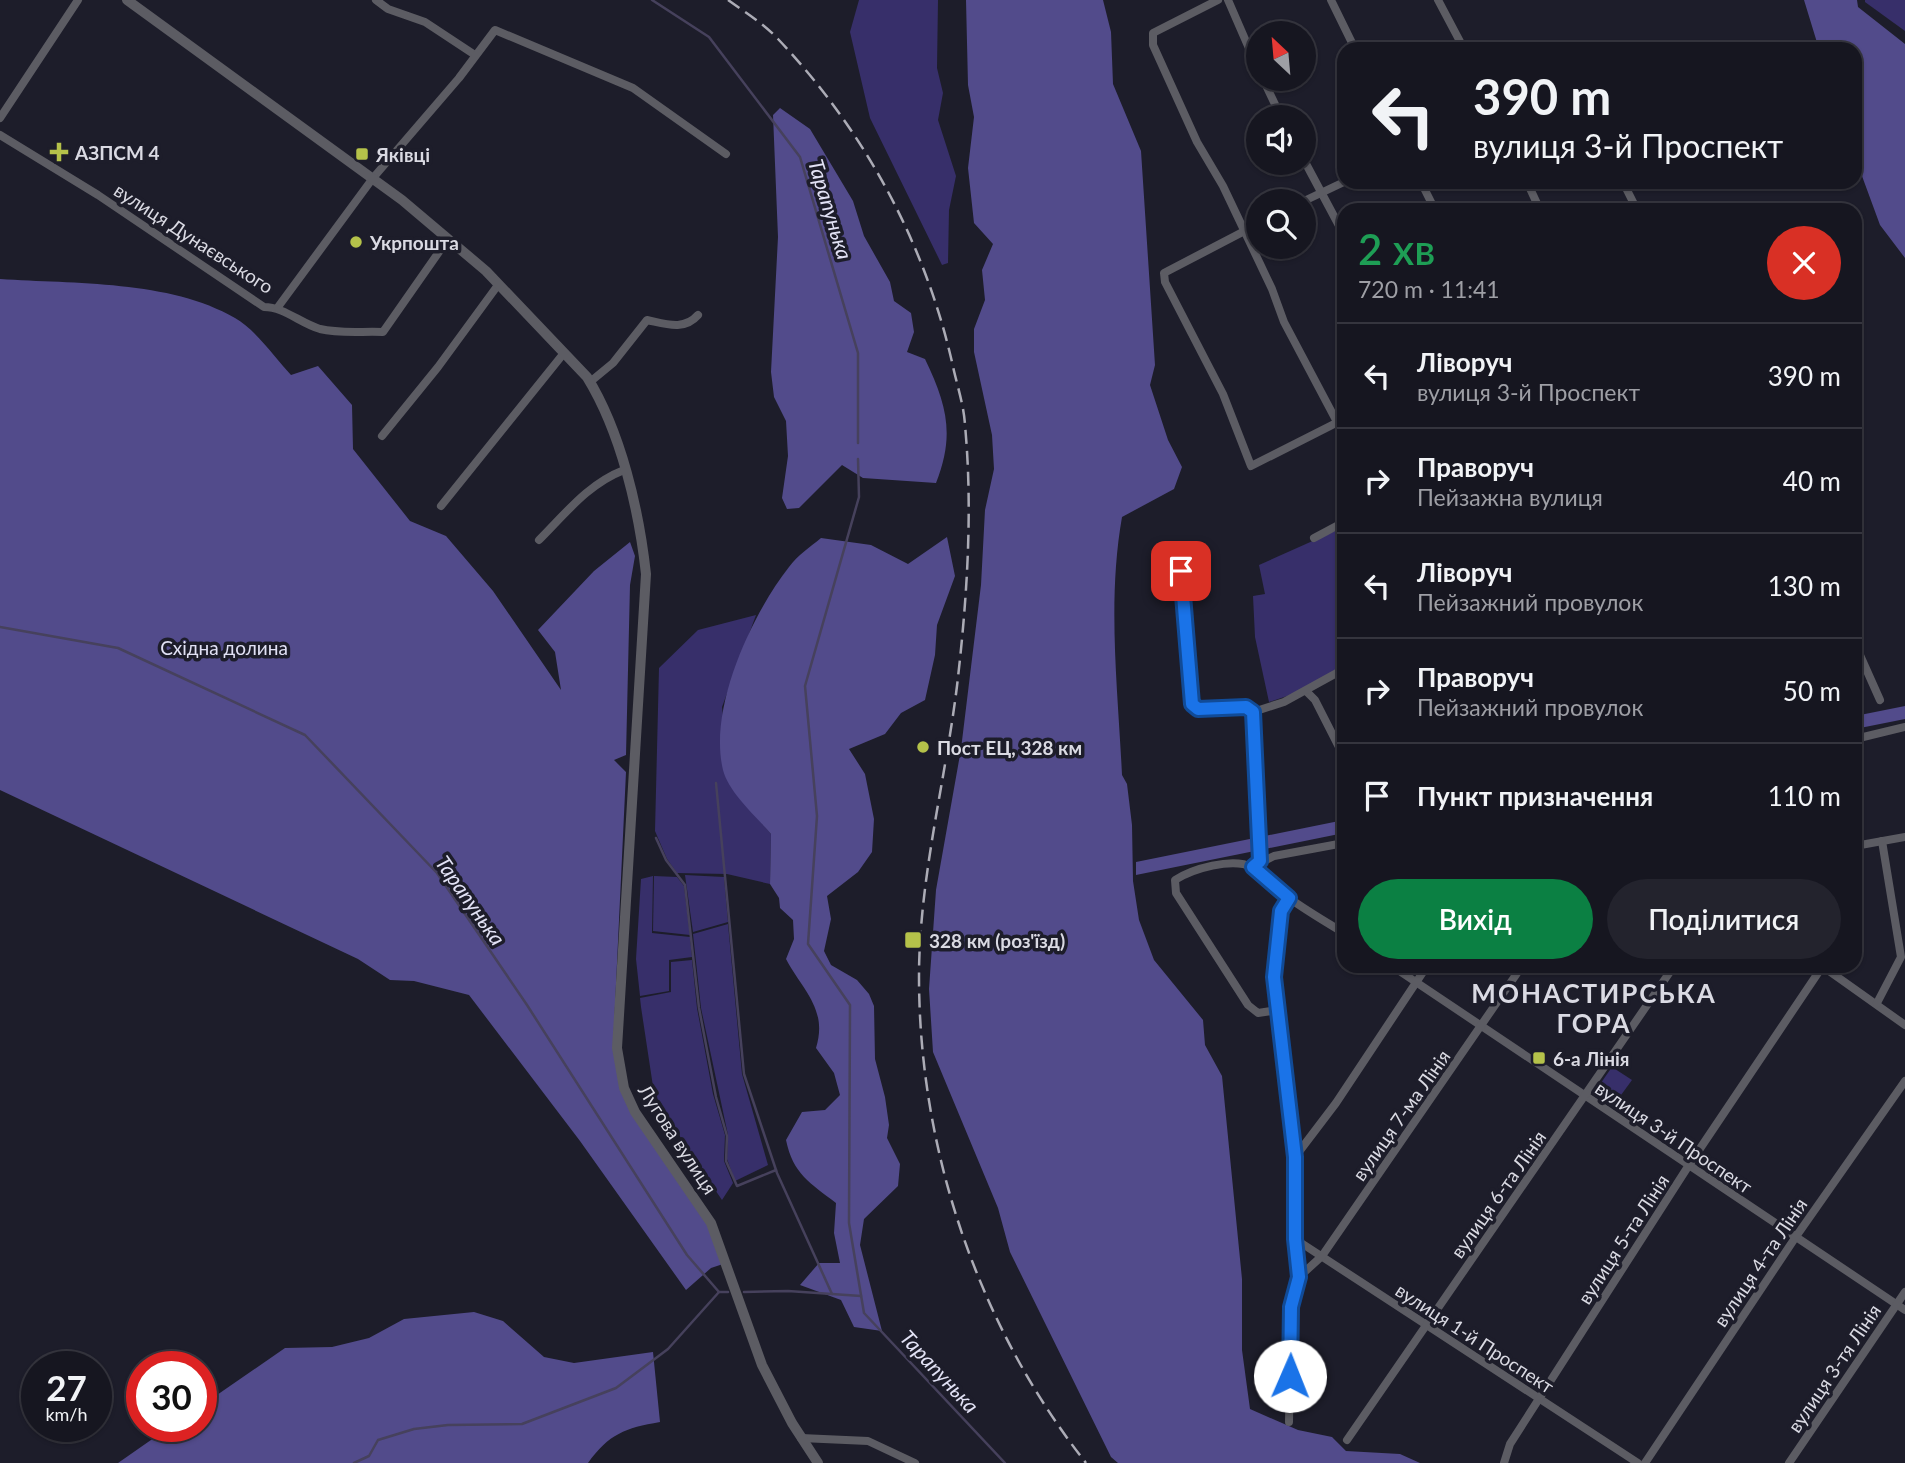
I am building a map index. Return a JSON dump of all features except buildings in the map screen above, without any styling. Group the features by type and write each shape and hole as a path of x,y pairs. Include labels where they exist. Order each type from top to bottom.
{"street":[{"path":"0,118 78,0"},
{"name":"Лугова вулиця","path":"127,0 373,178 448,239 498,285 564,353 600,397 642,533 646,574 617,1048 624,1088 635,1112 711,1223 762,1365 801,1438 818,1463"},
{"path":"376,0 388,9 425,22 475,55"},
{"path":"1219,0 1153,33 1151,38 1197,142 1223,186 1284,322 1337,413"},
{"path":"1228,0 1246,41"},
{"path":"1331,0 1352,42"},
{"path":"1438,0 1460,42"},
{"path":"278,307 373,178 459,78 495,30 633,88 726,154"},
{"name":"вулиця Дунаєвського","path":"0,135 98,195 264,307 278,307 294,318 323,330 383,332 448,239"},
{"path":"1312,175 1337,221"},
{"path":"1316,195 1337,185"},
{"path":"1246,230 1164,273 1165,282 1223,394 1251,466 1337,422"},
{"path":"383,436 438,368 498,285"},
{"path":"590,382 613,363 647,320 676,326 690,323 698,315"},
{"path":"441,506 564,353"},
{"path":"539,540 590,488 603,478 624,470"},
{"path":"1314,538 1337,526"},
{"path":"1180,547 1192,704 1198,709 1250,710 1284,702 1337,673"},
{"path":"1862,660 1880,700"},
{"path":"1306,691 1315,700 1337,743"},
{"path":"1250,710 1256,864 1289,898 1337,929"},
{"path":"1862,737 1905,727"},
{"path":"1862,845 1905,837"},
{"path":"1877,1003 1901,957 1882,841"},
{"path":"1278,1010 1258,1013 1248,1005 1176,893 1175,880 1185,873 1239,863 1256,864 1337,845"},
{"path":"1289,898 1281,911 1274,977 1295,1157 1295,1239 1299,1277 1291,1307 1289,1422"},
{"name":"вулиця 3-й Проспект","path":"1402,973 1905,1310"},
{"path":"1295,1157 1336,1103 1422,973"},
{"name":"вулиця 7-ма Лінія","path":"1299,1277 1322,1256 1517,973"},
{"name":"вулиця 6-та Лінія","path":"1348,1440 1669,973"},
{"name":"вулиця 5-та Лінія","path":"1504,1463 1510,1444 1539,1398 1689,1165 1817,973"},
{"path":"1832,973 1905,1024"},
{"name":"вулиця 4-та Лінія","path":"1645,1463 1795,1238 1905,1081"},
{"name":"вулиця 1-й Проспект","path":"1295,1239 1638,1463"},
{"name":"вулиця 3-тя Лінія","path":"1789,1463 1905,1292"},
{"path":"801,1438 868,1441 915,1463"}],"shaded area":[{"path":"859,0 938,0 937,68 943,93 938,120 956,176 949,210 948,263 942,265 870,118 850,32"},
{"path":"1905,0 1905,31 1865,2"},
{"path":"1337,530 1337,670 1293,694 1269,702 1255,637 1253,596 1265,594 1259,565"},
{"path":"756,615 722,707 730,785 771,834 770,884 727,874 677,873 667,859 655,831 659,668 698,630"},
{"path":"685,875 724,877 728,922 693,932"},
{"path":"653,876 652,933 690,937 692,957 669,960 669,991 640,996 636,959 641,879"},
{"path":"654,876 677,877 684,886 690,935 653,931"},
{"path":"728,924 742,1074 768,1165 735,1181 727,1159 728,1135 701,1008 693,934"},
{"path":"692,960 697,1008 713,1094 725,1135 724,1161 733,1183 722,1200 654,1093 641,1007 640,998 671,992 671,962"},
{"path":"1612,1067 1632,1080 1613,1106 1594,1093"}],"green space":[{"path":"966,0 1103,0 1111,32 1113,84 1141,151 1155,365 1150,385 1168,440 1182,467 1174,489 1122,517 1114,613 1122,775 1127,784 1132,825 1133,881 1139,920 1154,960 1203,1020 1205,1045 1222,1076 1242,1279 1242,1350 1250,1409 1298,1430 1332,1437 1346,1451 1400,1454 1420,1463 1118,1463 1111,1457 1010,1252 998,1208 933,1052 929,989 936,890 961,749 981,585 985,510 994,469 992,435 974,352 974,329 985,300 982,270 993,244 974,223 968,168 974,117 968,85"},
{"path":"1804,0 1857,0 1858,7 1905,44 1905,258 1880,225 1862,176 1862,42 1817,42"},
{"path":"780,108 810,129 853,201 864,236 890,282 894,301 911,313 914,332 907,352 925,359 939,391 946,420 945,450 936,483 863,478 842,465 799,508 787,509 782,498 788,456 786,421 774,397 771,372 778,237 773,115"},
{"name":"Східна долина","path":"0,279 121,286 181,297 235,318 257,336 291,375 318,366 352,405 353,449 410,521 446,536 493,591 561,690 555,652 538,630 594,571 630,542 635,556 630,585 626,755 614,760 626,772 613,1048 621,1089 709,1226 723,1264 711,1268 686,1290 580,1141 469,995 414,981 390,980 358,959 0,790"},
{"path":"947,537 955,576 937,625 935,655 925,700 901,713 885,734 849,749 865,774 874,819 872,852 858,872 827,896 831,919 824,951 831,965 857,980 869,994 874,1006 875,1059 885,1097 889,1125 887,1138 900,1164 898,1186 864,1219 860,1245 882,1331 854,1327 841,1300 800,1285 819,1263 840,1263 834,1233 836,1203 798,1170 786,1140 802,1112 825,1110 840,1095 834,1073 816,1048 819,1022 816,1011 786,959 794,939 793,920 780,908 779,898 770,884 771,834 731,787 723,770 720,745 722,719 736,663 761,610 792,563 808,548 821,538 871,545 908,564"},
{"path":"1905,706 1905,719 1862,728 1862,715"},
{"path":"1337,821 1337,834 1136,875 1136,862"},
{"path":"474,1312 503,1321 544,1357 574,1363 653,1352 660,1422 619,1434 603,1445 588,1463 118,1463 148,1442 217,1442 217,1395 285,1348 332,1347 369,1338 404,1319"}],"waterway":[{"name":"Тарапунька","path":"652,0 709,37 800,157 858,353 858,443"},
{"name":"Тарапунька","path":"858,459 859,497 805,686 817,816 808,944 850,1005 849,1223 864,1313 1005,1463"},
{"name":"Тарапунька","path":"0,627 118,648 305,735 437,873 527,1005 687,1255 719,1292 728,1292"},
{"path":"716,783 744,1074 777,1173 832,1294"},
{"path":"656,838 666,860 685,885 699,1008 716,1097 727,1136 726,1161 737,1186 776,1170"},
{"name":"Тарапунька","path":"744,1292 788,1291 861,1296"},
{"path":"354,1463 369,1456 378,1440 414,1429 448,1425 522,1424 616,1388 668,1349 719,1292"}],"railway":[{"path":"728,0 761,23 778,39 838,112 865,152 909,235 927,279 959,391 964,418 969,490 966,588 957,686 923,904 919,977 922,1042 930,1107 962,1234 986,1295 1015,1354 1048,1410 1086,1463"}],"place":[{"name":"АЗПСМ 4","path":"59,152"},
{"name":"Яківці","path":"362,154"},
{"name":"Укрпошта","path":"356,242"},
{"name":"Пост ЕЦ, 328 км","path":"923,747"},
{"name":"328 км (роз'їзд)","path":"913,940"},
{"name":"6-а Лінія","path":"1539,1058"}],"district":[{"name":"МОНАСТИРСЬКА ГОРА","path":"1594,1008"}],"route":[{"path":"1181,571 1192,704 1198,709 1246,707 1253,712 1260,861 1253,867 1289,898 1281,911 1274,977 1295,1157 1295,1239 1299,1277 1291,1307 1290,1376"}]}
